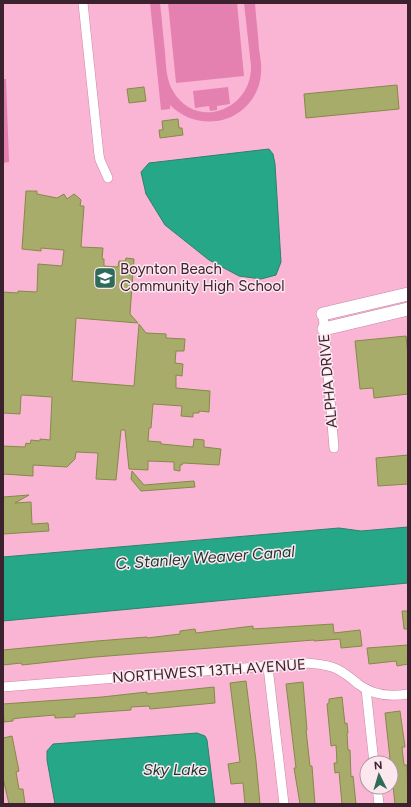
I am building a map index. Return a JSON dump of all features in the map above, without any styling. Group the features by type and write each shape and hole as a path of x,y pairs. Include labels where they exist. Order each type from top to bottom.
{"street":[{"path":"83,3 100,160 108,178"},
{"path":"323,314 408,294"},
{"path":"324,329 408,310"},
{"name":"ALPHA DRIVE","path":"323,314 334,448"},
{"name":"NORTHWEST 13TH AVENUE","path":"3,687 307,663 325,665 343,672 366,689 376,693 389,696 408,694"},
{"path":"268,667 284,804"},
{"path":"366,689 373,755"}],"shaded area":[{"path":"150,3 160,3 167,72 173,91 183,103 195,110 208,112 221,110 233,104 242,94 249,81 251,66 244,3 255,3 261,73 257,90 248,105 234,116 217,121 192,119 175,110 170,105 170,109 161,110"},
{"path":"168,3 237,3 244,76 176,83"},
{"path":"3,79 6,79 9,162 3,163"},
{"path":"228,87 230,104 217,106 217,110 210,111 209,106 195,108 193,91"}],"water":[{"path":"269,149 273,154 275,164 281,262 276,275 261,279 239,276 209,260 165,225 146,194 141,172 149,163"},
{"name":"C. Stanley Weaver Canal","path":"408,527 408,583 3,621 3,557 339,528 361,531"},
{"name":"Sky Lake","path":"197,733 205,736 207,740 215,804 55,804 47,760 47,751 53,744"}],"building":[{"path":"397,85 399,109 306,118 304,94"},
{"path":"144,87 146,101 129,103 127,89"},
{"path":"178,119 179,128 182,128 183,135 160,138 159,130 163,130 162,121"},
{"path":"26,191 37,191 37,194 57,198 64,194 67,199 74,194 81,200 80,206 84,206 81,247 103,248 102,259 104,259 104,266 118,267 119,261 125,261 126,258 134,259 130,314 138,323 76,318 72,381 134,386 139,324 146,333 166,334 166,338 185,339 184,351 176,351 175,363 183,364 182,376 176,375 176,388 210,391 209,412 199,411 199,413 193,413 193,417 181,416 182,406 153,404 151,428 149,428 148,441 161,442 161,444 193,447 194,439 204,440 204,447 221,449 219,465 183,463 180,465 180,471 174,470 174,462 148,461 148,470 129,469 125,430 121,430 116,480 96,479 98,453 76,452 75,459 67,467 33,465 33,476 3,474 3,446 25,447 26,443 30,444 31,440 50,440 52,397 22,395 20,414 3,413 3,292 37,292 38,264 62,266 64,250 41,248 41,251 22,249"},
{"path":"406,336 408,356 408,394 374,398 373,388 360,389 355,341"},
{"path":"408,455 408,484 378,486 376,458"},
{"path":"132,471 144,485 194,481 195,487 141,491 131,479"},
{"path":"29,495 15,503 31,502 32,524 48,523 49,531 3,534 3,497"},
{"path":"402,611 408,611 408,629 404,629"},
{"path":"333,624 334,633 360,630 362,646 341,648 340,639 314,640 95,657 22,665 21,663 3,665 3,650 147,638 180,634 180,631 195,629 196,633 253,626 253,629"},
{"path":"408,645 408,664 397,666 396,661 369,664 367,648"},
{"path":"246,681 260,804 245,804 243,783 231,784 228,764 240,762 230,683"},
{"path":"303,682 306,730 310,766 312,766 315,804 300,804 294,768 296,768 286,684"},
{"path":"214,687 215,703 150,709 149,706 131,707 131,710 75,714 75,717 55,718 55,715 19,718 13,719 13,721 4,722 3,704 102,697 147,692 147,694"},
{"path":"342,697 345,724 347,723 351,777 353,776 356,804 342,804 339,772 335,773 334,763 337,763 336,745 331,746 327,704 329,703 329,699"},
{"path":"400,711 405,747 402,747 404,765 407,765 408,804 395,804 394,795 399,795 399,755 390,755 385,713"},
{"path":"12,736 19,771 16,772 19,789 23,789 25,804 9,804 3,778 3,738"}],"place":[{"name":"Boynton Beach Community High School","path":"105,278"}]}
